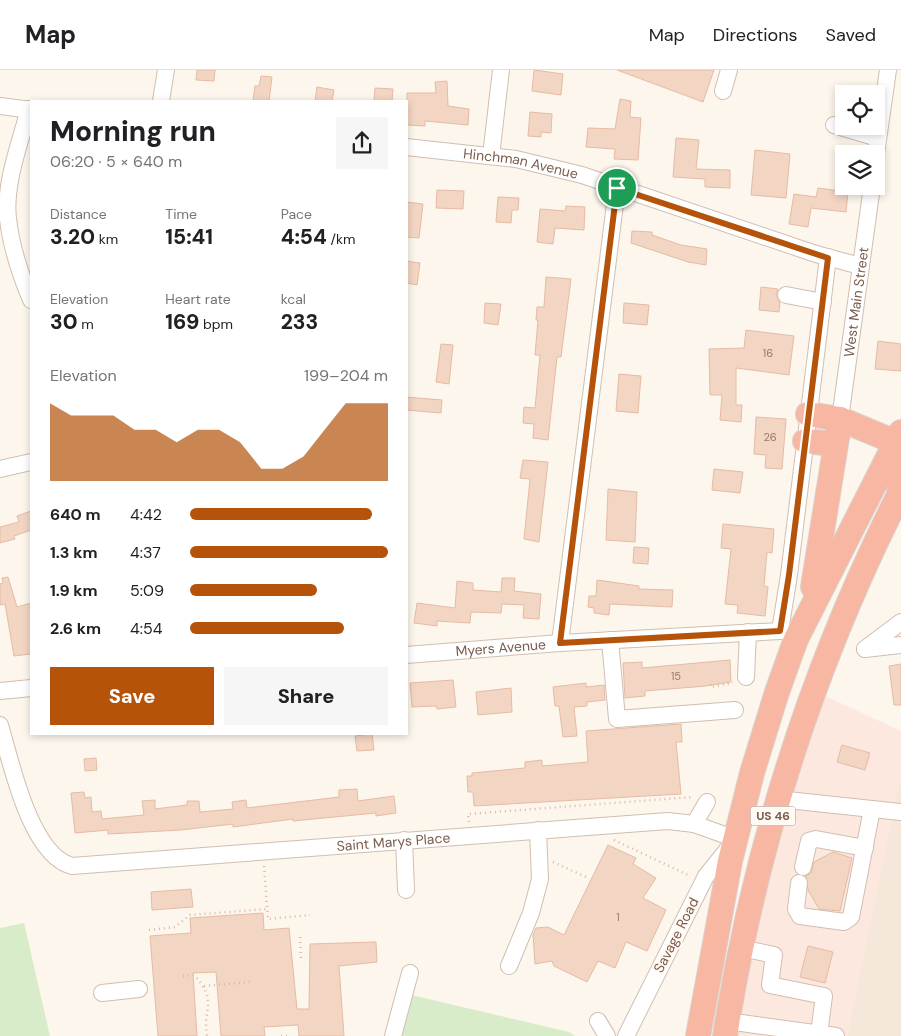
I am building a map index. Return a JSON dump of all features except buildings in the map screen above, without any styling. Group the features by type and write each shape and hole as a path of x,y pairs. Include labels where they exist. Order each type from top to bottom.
{"highway":[{"path":"808,414 840,419 898,437 900,494"},
{"path":"809,614 829,500 835,444 840,419"},
{"name":"US 46","path":"698,1036 736,839 765,728 791,653 898,437"},
{"path":"805,440 835,444"},
{"name":"US 46","path":"726,1029 741,948 778,799 801,725 835,636 900,494"}],"street":[{"path":"161,100 166,70"},
{"path":"491,156 501,70"},
{"path":"723,92 728,70"},
{"path":"877,145 888,72"},
{"path":"0,106 30,110 10,180 8,218 18,261 30,297"},
{"path":"834,125 875,145"},
{"name":"Hinchman Avenue","path":"408,147 491,156 535,163 582,175 828,258 860,266"},
{"path":"560,643 617,188"},
{"name":"West Main Street","path":"840,419 871,195"},
{"path":"791,653 780,631 789,575 828,258"},
{"path":"786,295 823,302"},
{"path":"0,469 30,462"},
{"path":"901,622 865,649 901,645"},
{"name":"Myers Avenue","path":"408,655 560,643 780,631"},
{"path":"740,680 748,632"},
{"path":"610,640 617,719 735,710"},
{"path":"0,691 30,688"},
{"name":"Saint Marys Place","path":"0,725 40,841 52,855 66,864 77,866 668,821 694,824 736,839"},
{"path":"778,799 901,812"},
{"path":"694,824 700,800"},
{"path":"865,848 816,839 810,841 801,875 796,909 800,916 844,922 851,917 865,848 872,809"},
{"path":"509,966 526,927 540,879 538,830"},
{"name":"Savage Road","path":"626,1036 706,876 736,839"},
{"path":"404,840 406,890"},
{"path":"726,1029 828,1035 824,996 770,985 774,956 741,948"},
{"path":"393,1036 410,973"},
{"path":"102,993 139,989"},
{"path":"598,1020 608,1036"}],"path":[{"path":"711,684 711,687 740,680"},
{"path":"469,826 468,814 700,800"},
{"path":"611,838 695,879"},
{"path":"547,860 586,877"},
{"path":"264,864 268,919 310,915"},
{"path":"149,930 175,927 190,915 267,909"},
{"path":"300,937 301,960"},
{"path":"183,976 194,975 204,986 210,1000 207,1036"},
{"path":"204,986 250,982"},
{"path":"281,1036 287,1036"}],"shaded area":[{"path":"821,694 901,731 901,776 847,1036 734,1036 781,809"},
{"path":"901,776 901,1036 847,1036 890,822"}],"green space":[{"path":"24,923 50,1036 0,1036 0,928"},
{"path":"411,995 569,1032 575,1036 399,1036"}],"route":[{"path":"617,188 828,258 789,575 780,631 560,643 617,188"}]}
